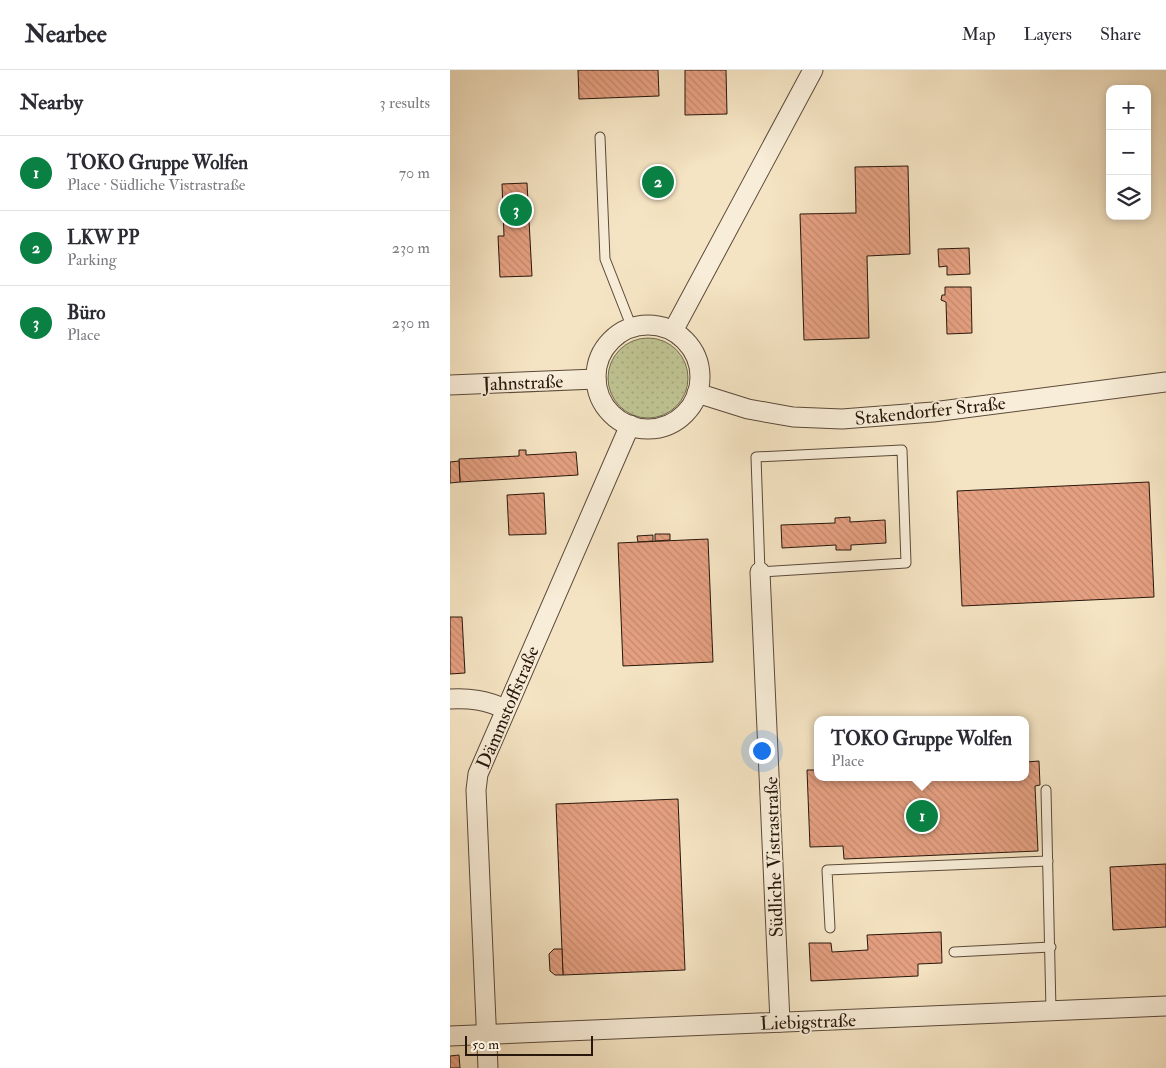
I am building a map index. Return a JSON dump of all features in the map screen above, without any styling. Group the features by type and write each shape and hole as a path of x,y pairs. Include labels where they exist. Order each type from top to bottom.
{"street":[{"path":"672,332 813,70"},
{"path":"652,326 672,332 688,344 698,362 699,383 697,393 682,416 666,425 648,429 621,421 606,407 597,389 596,379 600,357 605,347 617,336 632,328 652,326"},
{"name":"Jahnstraße","path":"450,385 596,379"},
{"name":"Stakendorfer Straße","path":"697,393 748,409 785,416 842,418 934,412 1166,382"},
{"name":"Dämmstoffstraße","path":"488,1068 476,790 482,761 630,425"},
{"name":"Südliche Vistrastraße","path":"760,572 780,1022"},
{"path":"450,699 471,698 491,702 505,709"},
{"name":"Liebigstraße","path":"450,1036 1166,1006"}],"lane":[{"path":"600,137 605,259 632,328"},
{"name":"Südliche Vistrastraße","path":"902,450 906,563 760,572 756,457 902,450"},
{"path":"1046,790 1051,1010"},
{"path":"830,928 827,870 1048,861"},
{"path":"954,952 1050,947"}],"green space":[{"path":"648,338 663,341 676,350 685,363 688,378 685,393 676,406 663,415 648,418 633,415 620,406 611,393 608,378 611,363 620,350 633,341"}],"building":[{"path":"578,70 658,70 659,96 579,99"},
{"path":"685,70 726,70 727,114 685,115"},
{"path":"908,166 910,254 867,256 869,338 804,340 800,214 856,213 855,167"},
{"path":"527,183 532,276 500,277 498,236 504,236 502,184"},
{"path":"969,248 970,274 947,275 947,266 939,267 938,249"},
{"path":"945,287 971,287 972,333 947,334 946,302 941,300 942,295 945,295"},
{"path":"519,450 526,450 526,455 576,452 578,475 460,482 459,459 519,456"},
{"path":"459,461 460,482 450,483 450,462"},
{"path":"1149,482 1154,597 962,606 957,491"},
{"path":"544,493 546,534 509,535 507,495"},
{"path":"850,517 850,522 885,520 886,543 851,545 851,550 836,550 836,545 782,548 781,525 835,523 835,518"},
{"path":"655,534 670,534 670,540 655,541"},
{"path":"653,535 653,541 638,542 637,536"},
{"path":"708,539 713,662 623,666 618,543"},
{"path":"450,617 462,617 465,673 450,674"},
{"path":"1039,761 1040,785 1035,786 1038,851 844,859 843,846 810,847 807,770 814,770 814,781 1029,781 1029,762"},
{"path":"678,799 685,970 563,975 556,804"},
{"path":"1166,864 1166,927 1113,930 1110,867"},
{"path":"941,932 942,963 918,964 918,976 811,981 809,943 831,943 832,952 868,950 867,935"},
{"path":"554,949 562,949 563,975 555,975 550,971 549,954"},
{"path":"459,1055 460,1068 450,1068 450,1056"}],"place":[{"name":"LKW PP","path":"658,182"},
{"name":"Büro","path":"516,210"},
{"name":"TOKO Gruppe Wolfen","path":"922,816"}]}
